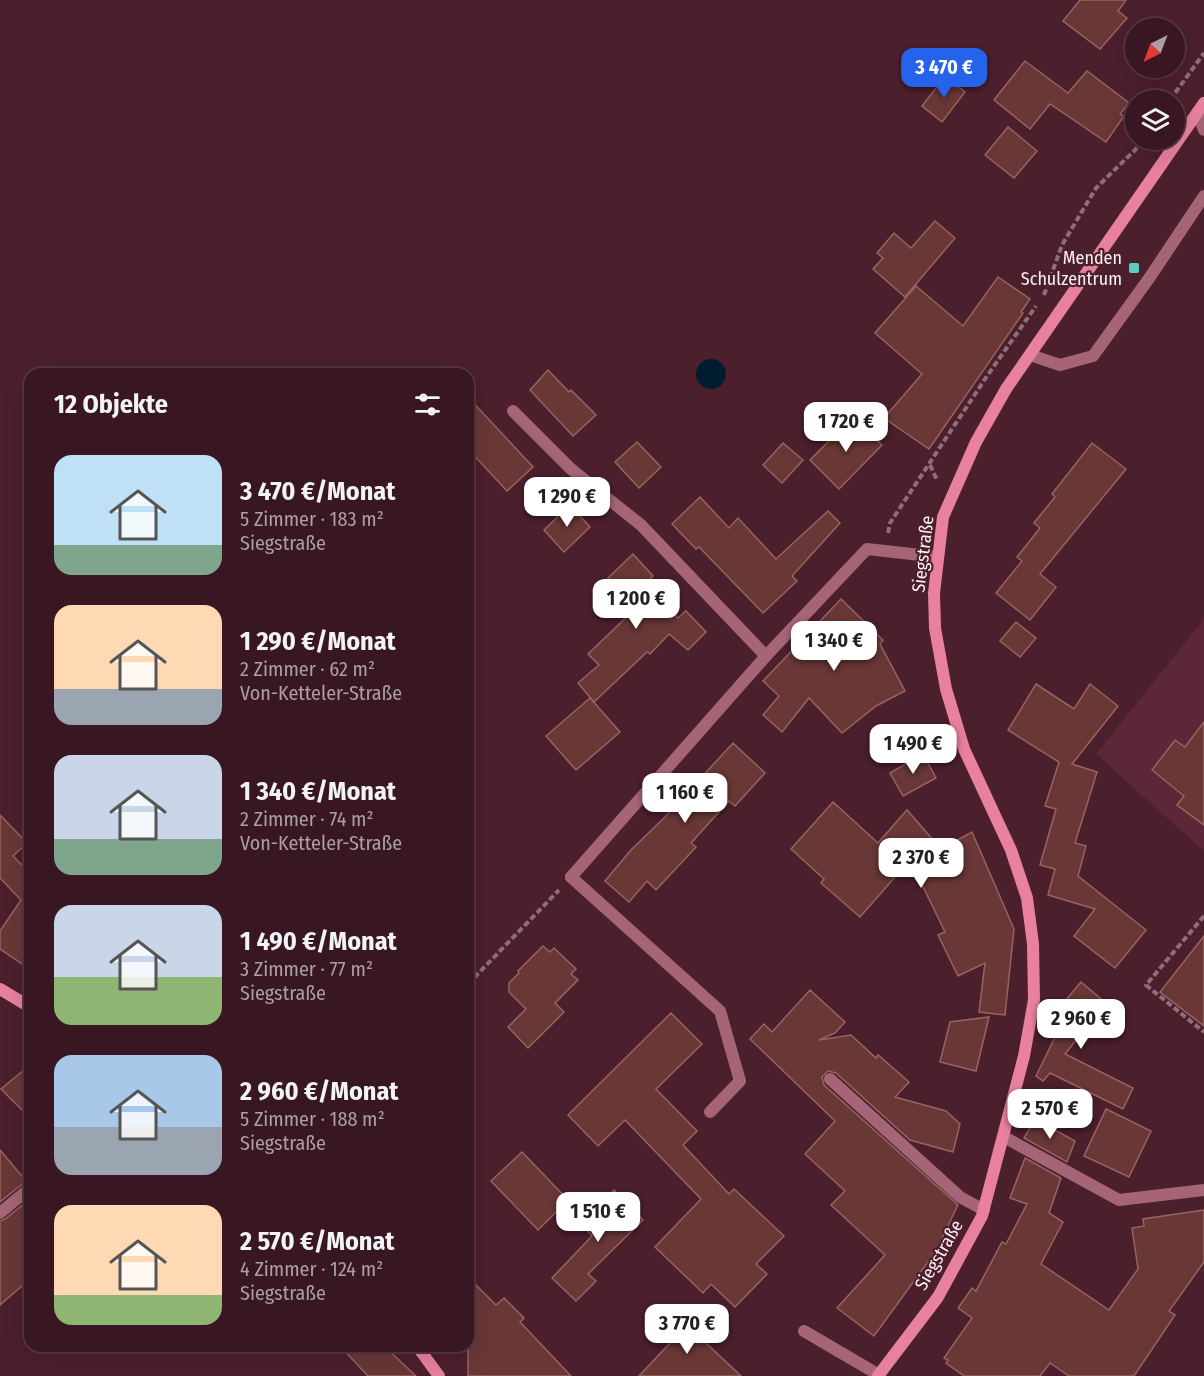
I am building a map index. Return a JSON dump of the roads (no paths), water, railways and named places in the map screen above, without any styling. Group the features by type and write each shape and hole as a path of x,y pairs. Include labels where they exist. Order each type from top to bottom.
{"main road":[{"name":"Siegstraße","path":"878,1375 938,1297 984,1210 1024,1056 1034,1000 1033,944 1027,898 1011,850 964,749 946,689 935,628 934,593 944,517 976,442 996,406 1202,111"},
{"path":"0,989 24,1003"},
{"path":"421,1352 439,1376"}],"street":[{"path":"1202,111 1204,130"},
{"path":"1030,355 1060,365 1093,356 1150,277 1204,196"},
{"path":"513,411 571,469 641,525 766,656"},
{"path":"710,1112 740,1081 720,1011 572,877 766,656 867,549 938,557"},
{"path":"830,1079 960,1197 984,1210"},
{"path":"1004,1137 1119,1200 1204,1190"},
{"path":"0,1213 24,1193"},
{"path":"804,1331 878,1375"}],"water":[{"path":"711,359 722,363 726,374 722,385 711,389 700,385 696,374 700,363"}],"place":[{"name":"Menden Schulzentrum","path":"1134,268"}]}
